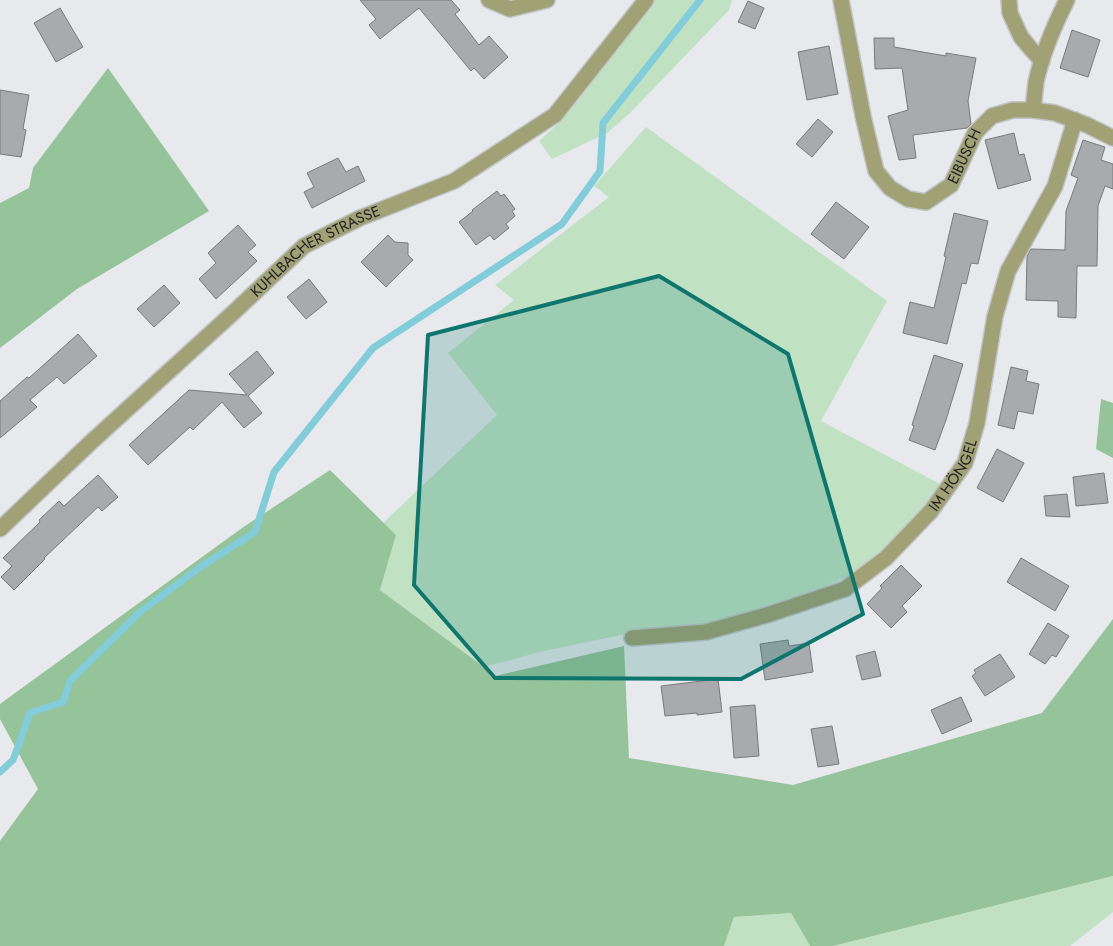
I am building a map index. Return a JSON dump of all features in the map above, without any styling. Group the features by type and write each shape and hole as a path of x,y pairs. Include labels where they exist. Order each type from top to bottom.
{"street":[{"path":"489,0 510,9 548,0"},
{"name":"KUHLBACHER STRASSE","path":"0,529 89,444 304,246 360,218 454,181 556,115 646,0"},
{"name":"EIBUSCH","path":"841,0 862,116 876,171 890,188 908,199 926,202 951,185 975,134 992,116 1013,110 1055,113 1113,138"},
{"path":"1009,0 1010,14 1021,36 1042,61"},
{"path":"1033,110 1036,81 1055,25 1066,0"},
{"name":"IM HÖNGEL","path":"632,638 706,632 770,614 845,589 886,558 931,511 965,463 977,424 995,316 1008,271 1055,186 1075,120"}],"highlighted area":[{"path":"659,276 788,354 863,614 741,679 495,678 414,585 428,335"}],"green space":[{"path":"654,0 732,0 729,10 629,114 607,133 552,159 539,141 562,120"},
{"path":"108,68 209,211 77,289 0,348 0,203 29,188 33,168"},
{"path":"646,127 887,301 821,421 942,485 917,516 885,548 847,577 816,590 711,623 621,635 544,651 484,667 380,590 396,535 383,523 497,415 448,353 514,300 495,285 609,197 594,186"},
{"path":"1101,399 1113,403 1113,458 1096,449"},
{"path":"330,470 396,535 380,590 484,667 491,677 624,646 629,758 793,785 1042,713 1113,619 1113,876 833,946 810,946 791,913 734,917 724,946 0,946 0,841 38,789 0,719 0,704 242,528"},
{"path":"1113,876 1113,912 1070,946 833,946"},
{"path":"791,913 810,946 724,946 734,917"}],"building":[{"path":"360,0 451,0 460,10 455,14 479,45 489,36 508,57 484,79 474,68 471,71 419,8 380,39 369,25 376,19"},
{"path":"748,1 764,8 755,29 738,22"},
{"path":"60,8 83,47 56,62 34,23"},
{"path":"1072,30 1100,40 1088,77 1060,68"},
{"path":"874,38 894,38 894,47 946,56 946,53 976,58 968,101 971,124 967,128 913,135 916,158 899,160 888,116 908,110 902,68 875,69"},
{"path":"829,46 838,94 807,100 798,52"},
{"path":"0,90 29,95 23,129 26,130 21,157 0,154"},
{"path":"818,119 833,132 812,157 796,144"},
{"path":"1014,133 1019,155 1024,154 1031,180 998,189 985,140"},
{"path":"1083,140 1105,147 1101,160 1113,164 1113,189 1105,186 1098,206 1097,266 1077,266 1076,318 1058,317 1058,301 1026,300 1027,256 1031,249 1065,250 1066,211 1078,178 1071,175"},
{"path":"338,158 346,172 358,166 365,181 312,208 304,192 314,187 307,173"},
{"path":"497,191 501,196 504,194 515,209 512,211 515,216 506,224 509,228 494,240 490,235 476,245 459,222"},
{"path":"836,202 869,227 844,259 811,234"},
{"path":"954,213 988,221 978,264 971,263 966,284 962,283 947,344 903,333 910,302 934,308"},
{"path":"238,225 256,245 248,252 257,261 216,299 199,279 216,263 208,253"},
{"path":"388,235 395,242 408,243 408,255 413,260 386,287 361,262"},
{"path":"309,279 327,302 306,319 287,297"},
{"path":"164,285 180,303 154,327 137,309"},
{"path":"78,334 97,356 64,384 57,377 30,400 37,407 0,438 0,401"},
{"path":"257,351 274,373 248,396 262,413 244,428 222,402 193,430 190,427 148,465 129,445 189,390 247,395 229,374"},
{"path":"934,355 963,364 935,450 909,440"},
{"path":"1011,367 1028,371 1026,381 1039,384 1033,414 1018,411 1014,429 998,425"},
{"path":"997,449 1024,463 1003,502 977,488"},
{"path":"1104,473 1108,503 1076,506 1073,477"},
{"path":"98,475 118,497 102,511 98,507 44,558 14,590 1,577 12,566 3,558 59,501 64,506"},
{"path":"1067,494 1070,517 1046,516 1044,496"},
{"path":"1021,558 1069,586 1055,611 1007,582"},
{"path":"901,565 922,586 902,606 907,612 891,628 867,604 882,588 880,586"},
{"path":"1048,623 1069,636 1056,657 1052,655 1045,664 1029,654"},
{"path":"788,640 789,646 809,643 813,672 765,680 760,644"},
{"path":"875,651 881,676 862,680 856,656"},
{"path":"1000,654 1015,677 985,696 972,676 976,673 974,670"},
{"path":"718,679 722,712 665,716 661,686"},
{"path":"961,697 972,721 942,734 931,710"},
{"path":"755,705 759,756 734,758 730,707"},
{"path":"832,726 839,764 818,767 811,729"}],"waterway":[{"path":"0,772 13,760 30,713 63,702 70,681 140,612 199,568 255,532 274,472 373,348 562,224 600,171 603,123 700,0"}]}
